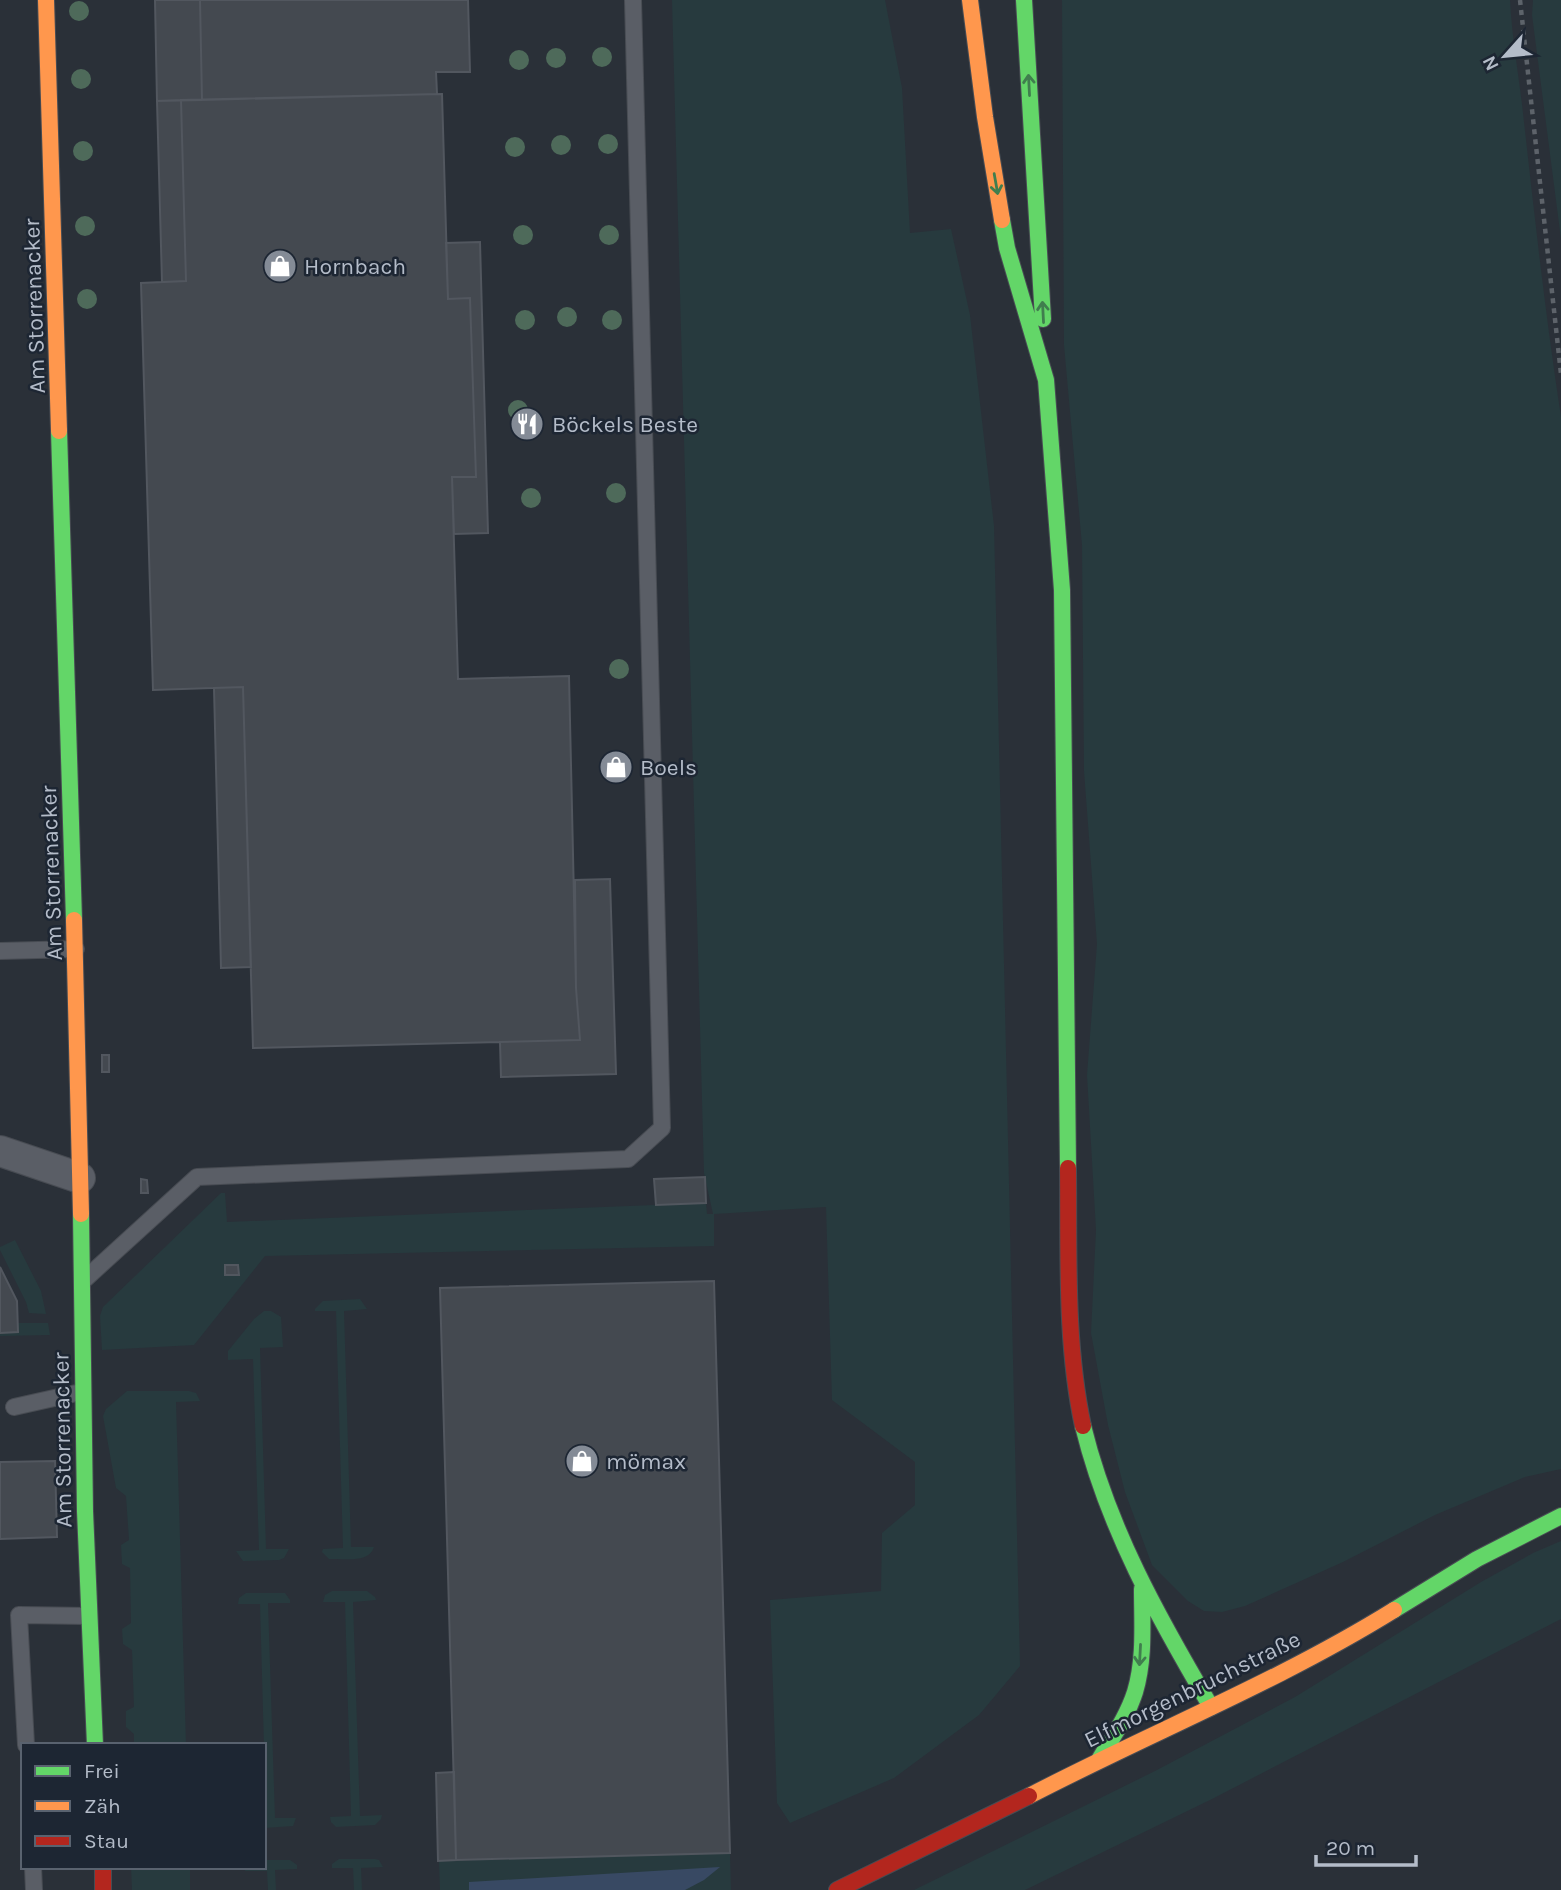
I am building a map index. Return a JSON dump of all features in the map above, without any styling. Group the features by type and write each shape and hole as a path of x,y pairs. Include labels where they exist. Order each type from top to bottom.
{"main road":[{"name":"Am Storrenacker","path":"46,0 76,949 88,1616 96,1743"},
{"path":"970,0 985,117 1007,248 1046,380"},
{"path":"1024,1 1046,380 1062,590 1069,1301 1075,1375 1082,1422 1094,1471 1112,1522 1142,1586 1211,1707"},
{"name":"Elfmorgenbruchstraße","path":"837,1890 1016,1803 1099,1759 1262,1683 1377,1621 1477,1559 1561,1516"},
{"path":"1099,1759 1135,1694 1139,1676 1142,1586"},
{"path":"103,1869 103,1890"}],"street":[{"path":"0,1151 80,1178"}],"lane":[{"path":"80,1284 197,1177 628,1159 662,1128 633,0"},
{"path":"0,951 76,949"},
{"path":"14,1407 84,1391"},
{"path":"26,1743 19,1615 88,1616"},
{"path":"33,1869 34,1890"}],"path":[{"path":"1520,0 1561,374"}],"green space":[{"path":"672,0 885,0 902,88 910,233 951,229 970,315 994,526 1020,1666 979,1715 894,1778 790,1823 777,1803 770,1600 881,1591 882,1533 915,1505 915,1462 832,1400 826,1207 714,1214 714,1246 265,1256 194,1345 102,1350 100,1316 103,1307 221,1193 225,1193 227,1222 706,1203 707,1214 713,1214 704,1173"},
{"path":"1062,0 1510,0 1561,417 1561,1469 1525,1477 1435,1515 1343,1562 1245,1606 1222,1612 1204,1611 1188,1601 1152,1565 1125,1492 1108,1425 1091,1333 1096,1230 1087,1075 1097,944 1084,771 1082,545 1064,345"},
{"path":"1533,0 1561,0 1561,239 1532,15"},
{"path":"15,1240 41,1291 46,1314 29,1313 0,1250 0,1247"},
{"path":"360,1299 367,1309 344,1311 351,1547 374,1547 362,1558 329,1559 322,1552 323,1549 343,1548 336,1311 315,1309 323,1301"},
{"path":"264,1311 271,1311 281,1317 283,1347 260,1348 266,1549 289,1549 284,1558 279,1560 243,1561 236,1551 259,1550 253,1359 228,1360 228,1351"},
{"path":"18,1323 48,1323 50,1335 0,1336 0,1333 18,1332"},
{"path":"127,1391 189,1391 196,1393 200,1401 176,1402 186,1743 134,1743 134,1734 126,1727 126,1711 134,1707 132,1650 123,1644 122,1629 131,1623 130,1568 122,1564 121,1545 129,1540 126,1496 116,1488 103,1416 106,1409"},
{"path":"1561,1541 1561,1619 1212,1799 1025,1890 914,1890 1155,1771 1295,1697 1481,1582"},
{"path":"332,1591 367,1591 376,1600 353,1602 360,1816 382,1815 375,1825 336,1827 330,1817 351,1816 345,1602 323,1602 325,1595"},
{"path":"246,1593 285,1593 290,1600 290,1603 268,1603 275,1818 296,1818 293,1826 266,1828 266,1743 264,1743 260,1604 238,1604 239,1598"},
{"path":"730,1853 731,1890 440,1890 439,1861"},
{"path":"339,1859 375,1859 379,1860 383,1867 361,1868 362,1890 354,1890 353,1868 332,1868 332,1864"},
{"path":"266,1860 290,1860 297,1865 297,1869 275,1870 276,1890 268,1890 267,1871 245,1871 266,1869"},
{"path":"131,1869 190,1869 190,1890 132,1890"}],"water":[{"path":"720,1867 685,1890 469,1890 469,1882"}],"building":[{"path":"155,0 200,0 202,100 157,101"},
{"path":"200,0 468,0 470,72 436,72 437,94 202,100"},
{"path":"442,94 448,299 470,298 476,477 452,477 458,679 569,676 576,988 580,1040 253,1048 243,687 153,690 141,283 186,281 181,100"},
{"path":"181,100 186,281 162,282 157,101"},
{"path":"480,242 488,533 454,534 452,477 476,477 470,298 448,299 446,243"},
{"path":"243,687 251,967 221,968 214,688"},
{"path":"610,879 616,1074 501,1077 500,1042 580,1040 576,988 575,880"},
{"path":"102,1055 109,1055 109,1072 102,1072"},
{"path":"705,1177 706,1203 656,1205 654,1179"},
{"path":"141,1179 147,1180 148,1193 141,1193"},
{"path":"225,1265 238,1265 239,1275 225,1275"},
{"path":"0,1267 17,1301 18,1332 0,1333"},
{"name":"mömax","path":"714,1281 730,1853 456,1860 440,1288"},
{"path":"55,1461 57,1537 0,1539 0,1462"},
{"path":"454,1772 456,1860 438,1861 436,1773"}],"traffic: fast":[{"path":"1024,0 1043,319"},
{"path":"1002,220 1007,248 1046,380"},
{"path":"1046,380 1062,590 1068,1168"},
{"path":"59,431 74,920"},
{"path":"81,1214 85,1511 95,1743"},
{"path":"1083,1426 1106,1500 1136,1571 1211,1707"},
{"path":"1394,1610 1477,1559 1561,1516"},
{"path":"1099,1760 1119,1727 1135,1692 1142,1641 1142,1589"}],"traffic: slow":[{"path":"46,0 59,431"},
{"path":"970,0 1002,220"},
{"path":"74,920 81,1214"},
{"path":"1029,1796 1305,1661 1394,1610"}],"traffic: jam":[{"path":"1068,1168 1071,1330 1083,1426"},
{"path":"837,1890 1029,1796"},
{"path":"103,1869 103,1890"}],"place":[{"name":"Hornbach","path":"280,266"},
{"name":"Böckels Beste","path":"527,424"},
{"name":"Boels","path":"616,767"},
{"name":"mömax","path":"582,1461"}]}
